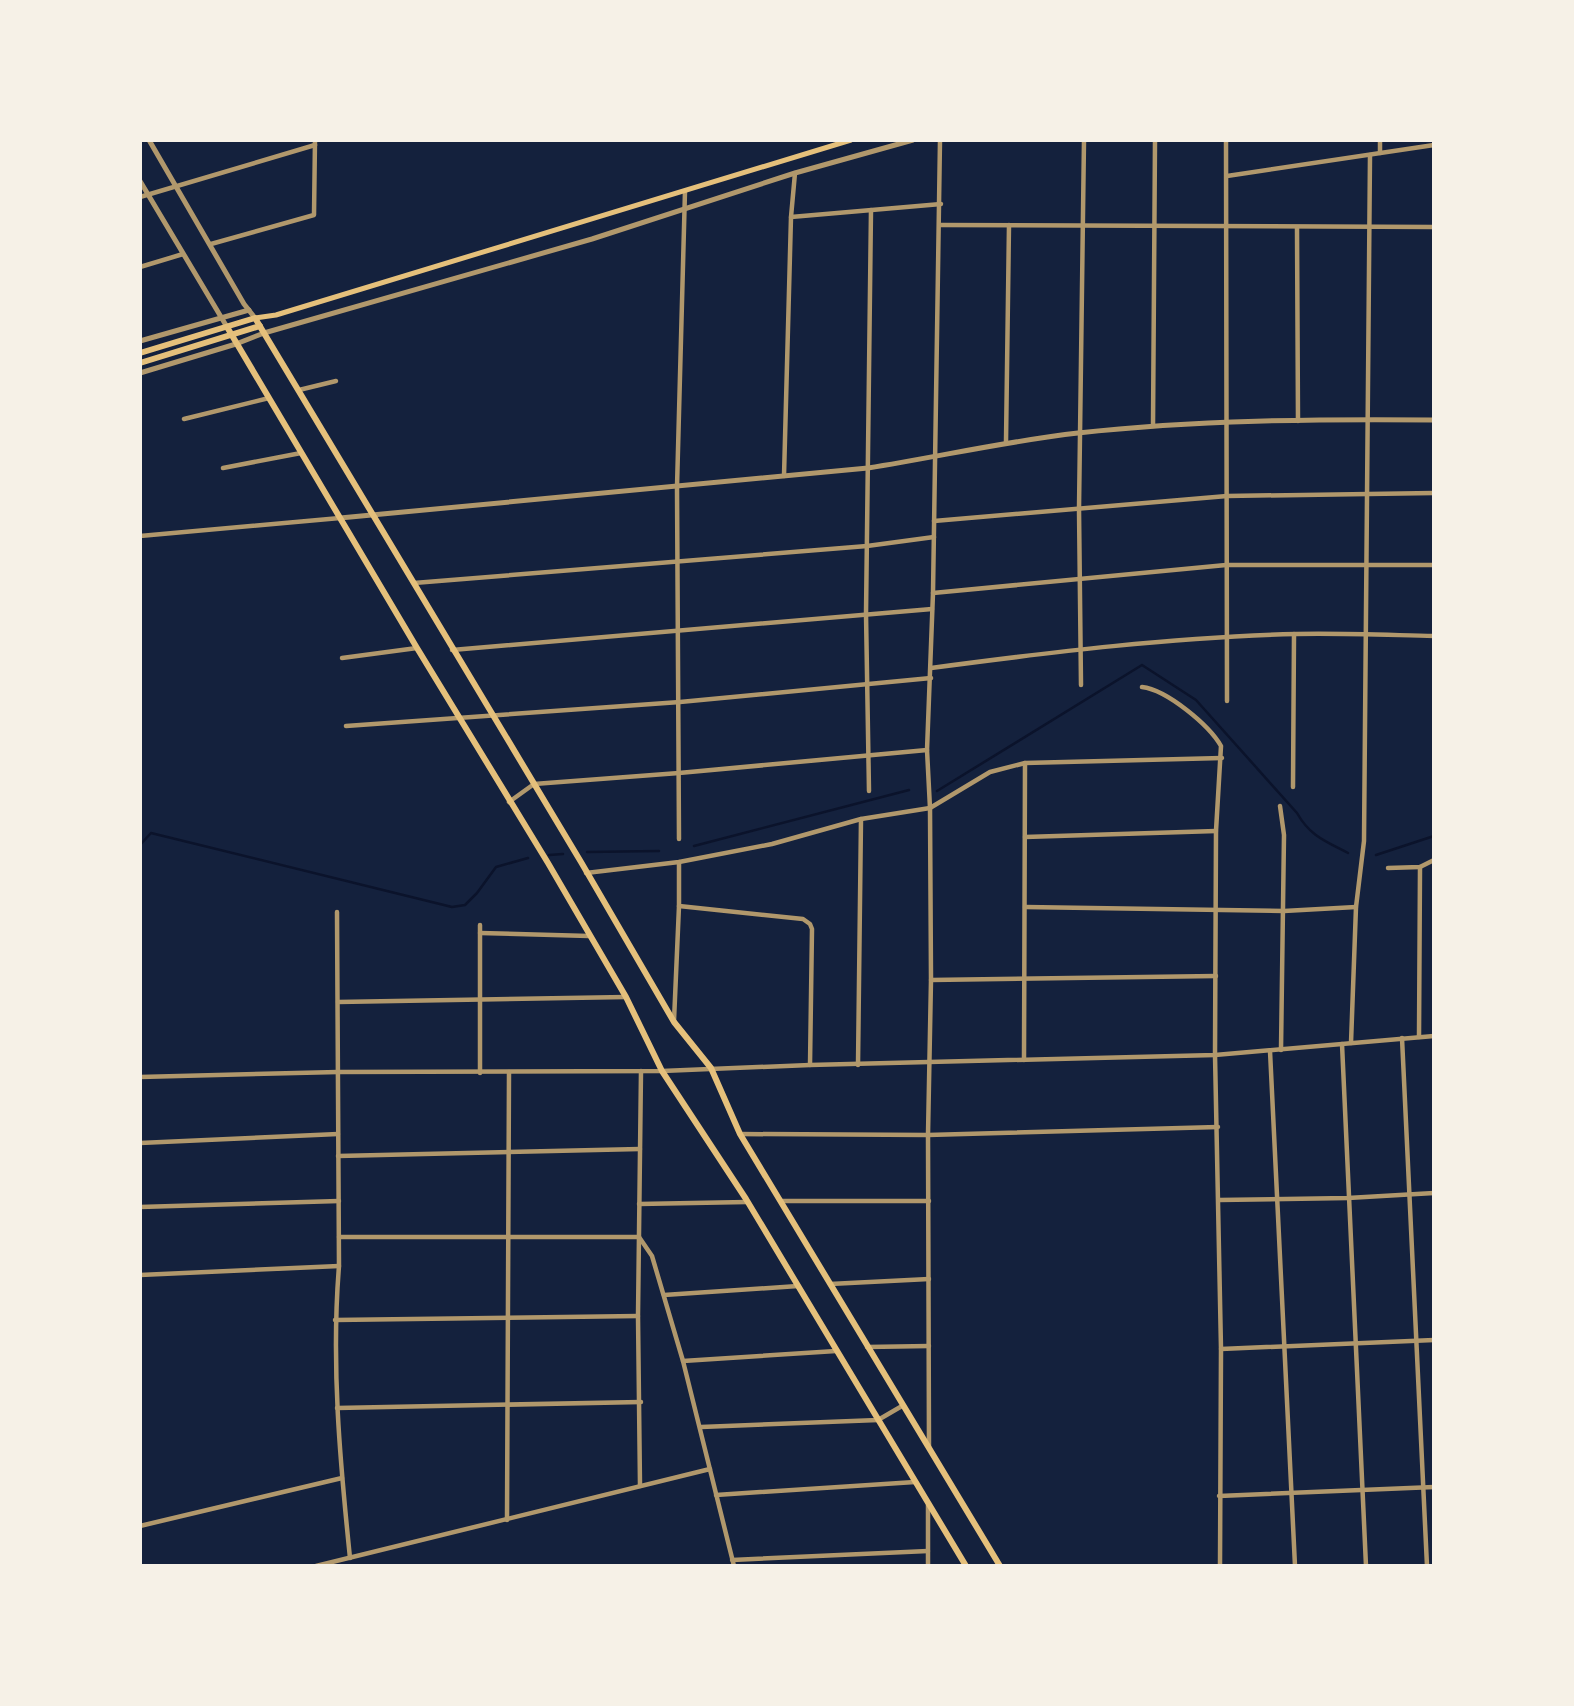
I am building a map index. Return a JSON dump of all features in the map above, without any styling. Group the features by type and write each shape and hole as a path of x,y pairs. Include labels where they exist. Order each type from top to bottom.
{"main road":[{"path":"140,353 255,318 276,315 851,140"},
{"path":"140,363 262,329 276,315"},
{"path":"255,318 674,1022 711,1068 740,1134 1000,1566"},
{"path":"227,327 417,649 548,863 626,997 662,1071 748,1202 966,1566"}],"street":[{"path":"149,140 255,318"},
{"path":"140,373 236,344 262,329 592,239 795,173 913,140"},
{"path":"929,1451 928,1135 931,980 927,750 932,668 940,140"},
{"path":"1081,685 1079,509 1084,140"},
{"path":"1153,427 1155,140"},
{"path":"1226,140 1227,701"},
{"path":"1380,140 1380,153"},
{"path":"140,197 315,142 314,215 211,244"},
{"path":"1227,176 1434,145"},
{"path":"1351,1043 1356,907 1364,841 1370,155"},
{"path":"784,476 790,217 795,173"},
{"path":"140,181 227,327"},
{"path":"679,839 677,487 685,191"},
{"path":"790,217 941,204"},
{"path":"869,790 866,614 871,210"},
{"path":"940,225 1434,228"},
{"path":"1006,442 1009,225"},
{"path":"1297,228 1298,421"},
{"path":"140,267 183,254"},
{"path":"140,341 248,310"},
{"path":"298,391 336,381"},
{"path":"184,419 269,398"},
{"path":"140,536 868,468 935,458 1006,442 1081,432 1228,422 1434,420"},
{"path":"223,468 302,453"},
{"path":"934,521 1227,496 1434,493"},
{"path":"413,583 867,546 934,537"},
{"path":"933,593 1226,565 1434,565"},
{"path":"452,650 932,609"},
{"path":"1293,787 1294,634"},
{"path":"932,668 1082,649 1227,638 1294,634 1434,636"},
{"path":"342,658 417,649"},
{"path":"346,726 680,702 931,678"},
{"path":"1142,687 1153,689 1183,706 1221,746 1216,831 1215,1055 1221,1349 1220,1566"},
{"path":"509,802 534,784 679,774 927,750"},
{"path":"586,873 679,862 772,844 861,819 930,808 990,772 1025,763 1222,758"},
{"path":"1024,1060 1025,763"},
{"path":"1280,806 1284,835 1281,1050"},
{"path":"858,1065 861,819"},
{"path":"1025,837 1216,831"},
{"path":"1388,868 1420,867 1434,860"},
{"path":"674,1022 679,862"},
{"path":"1419,1037 1420,867"},
{"path":"679,906 803,919 810,924 810,1065"},
{"path":"1025,907 1284,911 1356,907"},
{"path":"337,912 340,1266 335,1320 337,1408 350,1558"},
{"path":"480,925 480,1073"},
{"path":"480,933 590,936"},
{"path":"931,980 1216,976"},
{"path":"338,1002 626,997"},
{"path":"140,1077 338,1072 662,1071 1215,1055 1434,1037"},
{"path":"1402,1038 1427,1566"},
{"path":"1342,1044 1366,1566"},
{"path":"1270,1051 1295,1566"},
{"path":"640,1486 638,1316 641,1070"},
{"path":"507,1520 509,1072"},
{"path":"740,1134 928,1135 1218,1127"},
{"path":"140,1143 338,1134"},
{"path":"338,1156 640,1149"},
{"path":"1219,1200 1348,1198 1434,1193"},
{"path":"140,1207 338,1201"},
{"path":"780,1201 929,1201"},
{"path":"639,1204 748,1202"},
{"path":"339,1237 639,1237"},
{"path":"639,1237 652,1256 684,1361 734,1563 928,1551"},
{"path":"140,1275 340,1266"},
{"path":"830,1284 929,1279"},
{"path":"664,1295 798,1286"},
{"path":"335,1320 638,1316"},
{"path":"1221,1349 1434,1340"},
{"path":"867,1347 929,1346"},
{"path":"684,1361 836,1351"},
{"path":"337,1408 640,1402"},
{"path":"701,1427 877,1420 902,1406"},
{"path":"316,1566 710,1469"},
{"path":"140,1526 342,1478"},
{"path":"716,1496 915,1482"},
{"path":"1219,1496 1434,1487"},
{"path":"928,1505 928,1566"}],"waterway":[{"path":"937,791 1142,665 1196,700 1307,827 1348,853"},
{"path":"694,846 909,790"},
{"path":"140,845 151,833 452,907 465,905 496,867 528,858"},
{"path":"1376,855 1434,836"},
{"path":"587,852 659,851"},
{"path":"549,855 563,854"}]}
